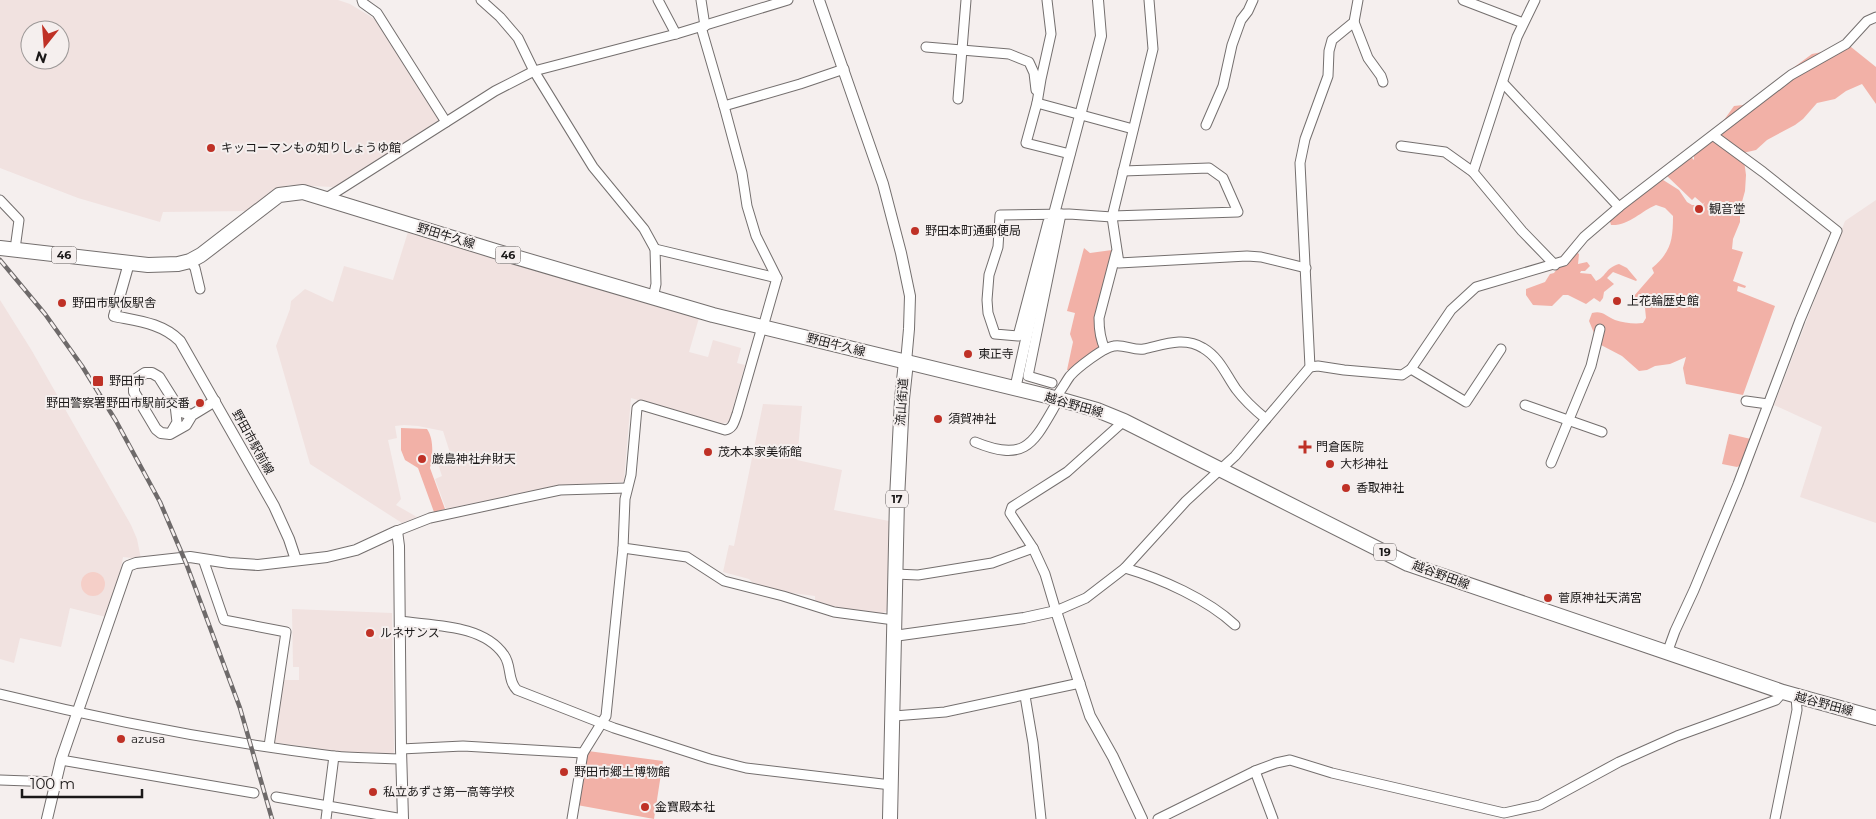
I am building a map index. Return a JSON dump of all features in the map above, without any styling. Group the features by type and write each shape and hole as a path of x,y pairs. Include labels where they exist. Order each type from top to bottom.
{"main road":[{"name":"野田牛久線","path":"0,248 129,263 163,265 190,261 201,255 279,195 303,192 653,298 906,362"},
{"name":"越谷野田線","path":"906,362 1057,399 1124,421 1408,564 1790,694 1876,718"},
{"name":"流山街道","path":"890,819 901,415 906,362"}],"street":[{"path":"362,0 363,3 377,13 446,122"},
{"path":"481,0 513,30 534,71 593,167 644,229 655,249 656,284 653,298"},
{"path":"658,0 676,34"},
{"path":"572,819 583,753 606,716 623,548 627,488 632,475 637,408 641,405 725,430 730,429 737,414 777,278 756,236 747,206 742,173 703,27 701,0"},
{"path":"325,199 495,91 534,71 703,27 788,0"},
{"name":"流山街道","path":"820,0 883,184 906,275 910,311 906,362"},
{"path":"958,99 966,0"},
{"path":"1047,0 1051,34 1038,100 1026,143 1070,154"},
{"path":"1015,389 1055,214 1101,36 1098,0"},
{"path":"1149,0 1153,49 1112,217 1119,262 1247,256 1261,257 1306,268"},
{"path":"1206,125 1224,86 1232,45 1240,20 1248,12 1253,0"},
{"path":"1358,0 1354,22 1368,58 1382,76 1383,82"},
{"path":"1464,0 1523,23"},
{"path":"1473,172 1517,37 1535,0"},
{"path":"1310,367 1318,366 1402,375 1411,369 1451,310 1476,287 1564,261 1584,237 1619,206 1714,136 1792,75 1846,44 1867,22 1876,17"},
{"path":"894,636 1024,618 1056,611 1086,598 1125,568 1180,507 1234,456 1310,367 1306,268 1300,189 1301,153 1328,76 1329,51 1332,40 1354,22"},
{"path":"926,46 1009,54 1029,62 1034,73 1038,100"},
{"path":"724,106 844,69"},
{"path":"1503,84 1619,206"},
{"path":"1038,100 1133,129"},
{"path":"1668,653 1675,631 1734,492 1800,320 1837,231 1757,167 1714,136"},
{"path":"1401,146 1445,152 1473,172 1522,231 1555,265"},
{"path":"1055,214 1018,336 995,334 988,314 986,300 989,275 998,247 1000,215 1055,214 1112,217 1238,212 1224,178 1209,168 1123,171"},
{"path":"0,200 19,220 15,249"},
{"path":"1052,383 1028,376 1055,214"},
{"path":"655,249 777,278"},
{"path":"1106,349 1101,342 1100,318 1117,250"},
{"path":"190,261 195,268 200,289"},
{"name":"野田市駅前線","path":"129,263 114,316 160,327 171,332 180,341 274,506 296,560"},
{"path":"1551,463 1567,420 1591,366 1600,329"},
{"path":"975,442 994,450 1015,452 1022,449 1031,442 1070,376 1106,349 1117,345 1142,349 1171,342 1195,344 1216,358 1243,398 1266,419"},
{"path":"1411,369 1466,402 1501,349"},
{"path":"192,415 181,412 156,375 145,373 136,379 134,392 156,430 160,433 170,434 186,425 192,415 215,401"},
{"path":"1746,401 1768,404"},
{"path":"170,434 177,422 175,405"},
{"path":"1525,405 1602,432"},
{"path":"1124,421 1066,472 1012,507 1010,513 1032,548 1045,574 1090,716 1113,757 1142,819"},
{"path":"47,819 76,713 128,566 136,563 190,557 258,565 341,555 430,518 560,490 627,488"},
{"path":"276,796 403,819 397,531"},
{"path":"623,548 687,557 724,581 783,596 834,612 894,620"},
{"path":"896,574 918,575 992,563 1032,548"},
{"path":"203,559 224,620 286,632 269,746"},
{"path":"1125,568 1141,573 1204,602 1235,625"},
{"path":"400,621 466,630 482,637 499,647 507,658 512,686 517,690 614,728 746,768 891,784"},
{"path":"894,716 945,712 1080,683"},
{"path":"0,694 76,713 269,746 334,756 401,760"},
{"path":"1158,819 1254,772 1291,758 1332,773 1503,816 1540,805 1619,762 1677,736 1790,694 1796,710 1776,819"},
{"path":"1025,696 1033,743 1041,819"},
{"path":"401,749 463,746 583,753"},
{"path":"326,819 334,756"},
{"path":"62,760 254,793"},
{"path":"1254,772 1273,819"},
{"path":"0,780 56,782"}],"shaded area":[{"path":"0,0 338,0 350,4 373,18 396,44 440,117 439,120 344,182 333,187 289,185 273,191 250,211 163,212 160,222 78,198 0,168"},
{"path":"1846,43 1876,67 1876,104 1862,84 1846,91 1835,99 1817,103 1795,125 1767,140 1756,150 1743,153 1746,175 1745,191 1740,209 1740,222 1733,239 1732,249 1743,252 1733,281 1746,286 1745,288 1738,286 1737,291 1775,306 1743,395 1686,384 1683,368 1686,357 1670,364 1639,371 1622,356 1601,345 1589,321 1592,313 1601,313 1615,320 1629,323 1643,323 1646,318 1645,308 1633,301 1634,296 1654,273 1652,268 1667,251 1670,245 1673,224 1673,216 1665,208 1656,205 1629,221 1617,225 1611,225 1609,218 1660,178 1679,190 1687,202 1692,205 1703,205 1705,202 1703,204 1695,197 1692,200 1667,176 1691,157 1694,160 1694,148 1724,120 1734,106 1743,105 1753,100 1812,54 1827,51"},
{"path":"1876,200 1876,523 1800,497 1822,427 1774,405 1845,221"},
{"path":"408,232 699,318 689,352 708,357 713,340 741,348 737,363 745,365 729,422 721,424 631,398 623,482 556,486 446,509 435,479 442,476 438,464 452,459 443,431 418,426 395,426 397,438 388,440 401,499 396,505 417,517 402,523 310,464 276,346 290,309 291,301 305,289 333,302 344,266 393,280"},
{"path":"1084,248 1090,253 1112,250 1106,279 1100,349 1071,370 1067,370 1073,342 1070,334 1075,313 1067,311"},
{"path":"1572,249 1579,254 1578,264 1587,262 1590,266 1580,273 1591,274 1596,281 1611,268 1619,264 1627,268 1637,280 1613,272 1607,278 1614,284 1604,292 1600,302 1594,298 1586,304 1568,295 1563,295 1552,306 1533,305 1526,295 1526,289 1545,282 1550,274 1554,273 1559,266 1562,255"},
{"path":"0,300 32,351 131,525 137,539 141,559 123,557 120,574 106,617 70,608 61,647 20,638 14,663 0,659"},
{"path":"763,404 802,406 797,460 842,470 834,510 889,521 887,611 881,614 835,607 815,601 815,596 784,592 754,584 749,579 723,572 729,545 734,546"},
{"path":"401,428 427,429 431,438 432,448 430,468 445,509 434,512 418,468 405,460 401,450"},
{"path":"1729,434 1751,439 1741,465 1737,467 1722,464"},
{"path":"93,572 102,575 105,584 102,593 93,596 84,593 81,584 84,575"},
{"path":"292,609 392,613 394,752 391,756 334,751 272,742 281,680 299,680 299,667 293,667"},
{"path":"588,751 663,761 654,819 577,805"}],"railway":[{"path":"0,260 45,314 82,366 116,421 160,502 186,563 240,708 272,819"}],"place":[{"name":"キッコーマンもの知りしょうゆ館","path":"211,148"},
{"name":"観音堂","path":"1699,209"},
{"name":"野田本町通郵便局","path":"915,231"},
{"name":"上花輪歴史館","path":"1617,301"},
{"name":"野田市駅仮駅舎","path":"62,303"},
{"name":"東正寺","path":"968,354"},
{"name":"野田市","path":"98,381"},
{"name":"野田警察署野田市駅前交番","path":"200,403"},
{"name":"須賀神社","path":"938,419"},
{"name":"門倉医院","path":"1305,447"},
{"name":"茂木本家美術館","path":"708,452"},
{"name":"厳島神社弁財天","path":"422,459"},
{"name":"大杉神社","path":"1330,464"},
{"name":"香取神社","path":"1346,488"},
{"name":"菅原神社天満宮","path":"1548,598"},
{"name":"ルネサンス","path":"370,633"},
{"name":"azusa","path":"121,739"},
{"name":"野田市郷土博物館","path":"564,772"},
{"name":"私立あずさ第一高等学校","path":"373,792"},
{"name":"金寶殿本社","path":"645,807"}]}
